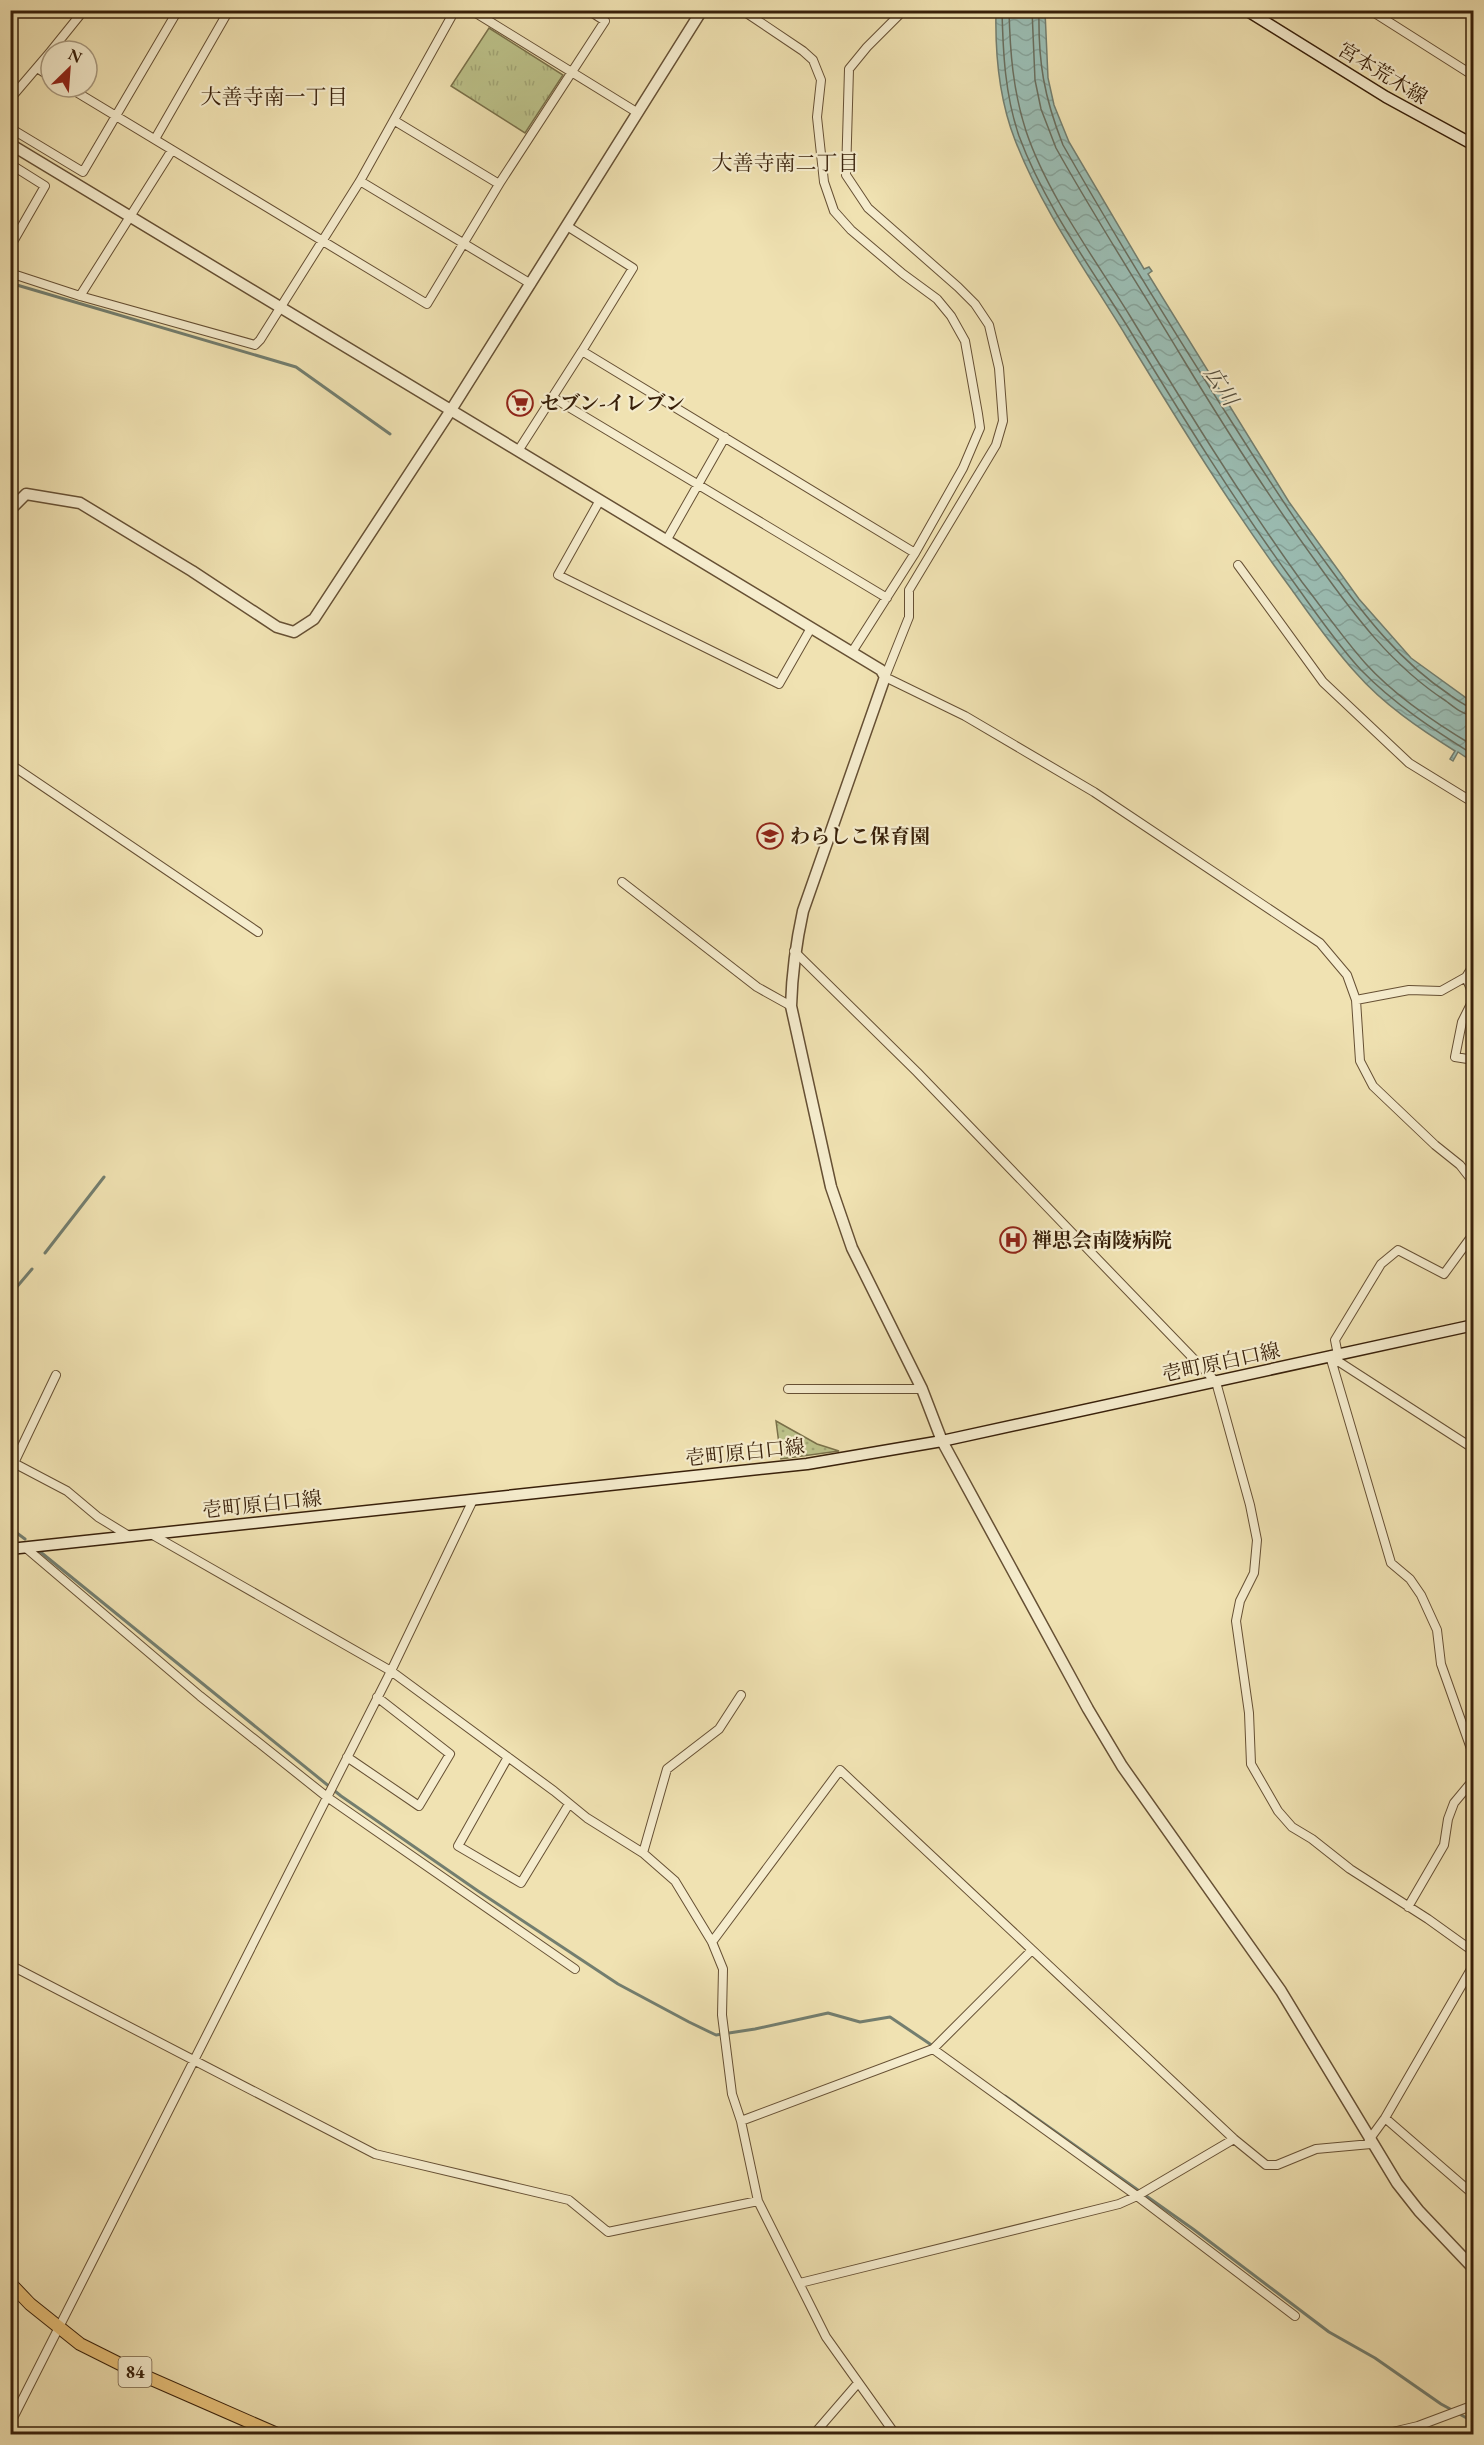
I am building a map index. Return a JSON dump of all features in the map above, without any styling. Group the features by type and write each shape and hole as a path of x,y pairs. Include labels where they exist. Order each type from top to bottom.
{"main road":[{"name":"84","path":"10,2283 30,2304 80,2344 140,2374 277,2434"}],"street":[{"path":"61,39 84,10"},
{"path":"10,128 83,172 177,10"},
{"path":"155,140 229,10"},
{"path":"10,273 80,296 255,345 360,181 455,10"},
{"path":"471,10 638,113"},
{"path":"87,99 427,304 499,184 605,21 588,10"},
{"path":"10,510 26,494 80,503 192,571 277,627 294,632 314,619 451,410 702,10"},
{"path":"742,10 813,60 821,80 818,117 824,182 834,211 840,220 903,274 937,299 951,316 965,341 980,428 963,468 915,553 852,652"},
{"path":"904,10 867,47 849,69 846,175 868,208 958,287 975,304 989,325 999,368 1003,421 996,445 909,590 909,617 885,677 803,911 794,951 791,1006 831,1187 852,1248 922,1389 942,1441 1088,1709 1122,1766 1281,1991 1396,2183 1473,2270"},
{"name":"宮本荒木線","path":"1246,10 1405,108 1473,144"},
{"path":"1370,10 1473,76"},
{"path":"10,99 39,66"},
{"path":"395,121 499,184"},
{"path":"10,144 852,652 881,670 885,677 964,716 1094,792 1320,944 1347,975 1356,1000 1360,1061 1373,1086 1460,1166 1473,1183"},
{"path":"80,296 172,150"},
{"path":"10,164 45,186 11,243"},
{"path":"360,181 531,284"},
{"path":"518,450 633,268 567,226"},
{"path":"582,351 915,553"},
{"path":"552,397 887,598"},
{"path":"666,541 725,438"},
{"path":"600,500 558,575 779,684 811,628"},
{"path":"1238,565 1323,682 1410,763 1473,803"},
{"path":"10,764 258,932"},
{"path":"622,882 757,987 791,1006"},
{"path":"794,951 917,1072 1216,1382 1250,1505 1257,1540 1254,1573 1240,1601 1236,1621 1249,1713 1251,1764 1278,1811 1292,1827 1473,1952"},
{"path":"1356,1000 1409,990 1441,991 1466,977 1473,964"},
{"path":"1466,977 1473,998 1462,1022 1455,1057 1473,1060"},
{"path":"1473,1233 1444,1274 1398,1250 1381,1264 1335,1340 1334,1356 1391,1563 1410,1579 1421,1595 1437,1630 1441,1664 1473,1757"},
{"name":"壱町原白口線","path":"10,1549 807,1464 942,1441 1473,1325"},
{"path":"1334,1356 1473,1449"},
{"path":"56,1375 12,1462 67,1491 98,1517 129,1536"},
{"path":"788,1389 922,1389"},
{"path":"10,2424 391,1671 473,1500"},
{"path":"151,1534 391,1671 587,1818 643,1853 675,1881 712,1942 723,1969 722,2015 732,2094 741,2121 758,2201 826,2337 895,2434"},
{"path":"26,1548 200,1696 327,1797 575,1969"},
{"path":"643,1853 666,1770 719,1729 741,1695"},
{"path":"347,1756 419,1806 450,1754 377,1697"},
{"path":"508,1757 458,1846 521,1883 569,1804"},
{"path":"712,1942 840,1770 1234,2139 1266,2164 1277,2165 1316,2149 1370,2142"},
{"path":"1408,1907 1444,1845 1448,1819 1454,1803 1473,1779"},
{"path":"741,2121 933,2049 1032,1950"},
{"path":"1370,2142 1473,1964"},
{"path":"10,1965 375,2154 569,2200 609,2232 758,2201"},
{"path":"933,2049 1137,2196 1294,2316"},
{"path":"1385,2118 1473,2195"},
{"path":"800,2283 1119,2204 1137,2196 1234,2139"},
{"path":"814,2434 858,2383"},
{"path":"10,2395 22,2398"},
{"path":"1384,2434 1418,2426 1473,2405"}],"green space":[{"path":"489,28 563,75 525,133 451,86"},
{"path":"776,1421 817,1444 839,1451 781,1459"}],"water":[{"path":"996,11 1045,11 1048,78 1054,105 1069,142 1144,269 1149,267 1152,271 1148,274 1289,502 1359,599 1411,658 1473,703 1473,762 1458,752 1453,761 1450,759 1455,751 1390,706 1347,663 1270,559 1186,433 1066,240 1026,166 1005,109 997,60"}],"waterway":[{"path":"10,283 296,367 390,434"},
{"path":"45,1253 104,1177"},
{"path":"10,1295 32,1269"},
{"path":"10,1528 25,1539"},
{"path":"38,1550 341,1796 618,1984 716,2035 828,2013 860,2022 890,2017 933,2046"},
{"path":"1005,2096 1193,2229 1329,2332 1375,2358 1441,2404 1474,2422"}],"place":[{"name":"セブン-イレブン","path":"520,403"},
{"name":"わらしこ保育園","path":"770,836"},
{"name":"禅思会南陵病院","path":"1013,1240"}],"district":[{"name":"大善寺南一丁目","path":"274,97"},
{"name":"大善寺南二丁目","path":"785,163"}],"water label":[{"name":"広川","path":"1221,386"}]}
